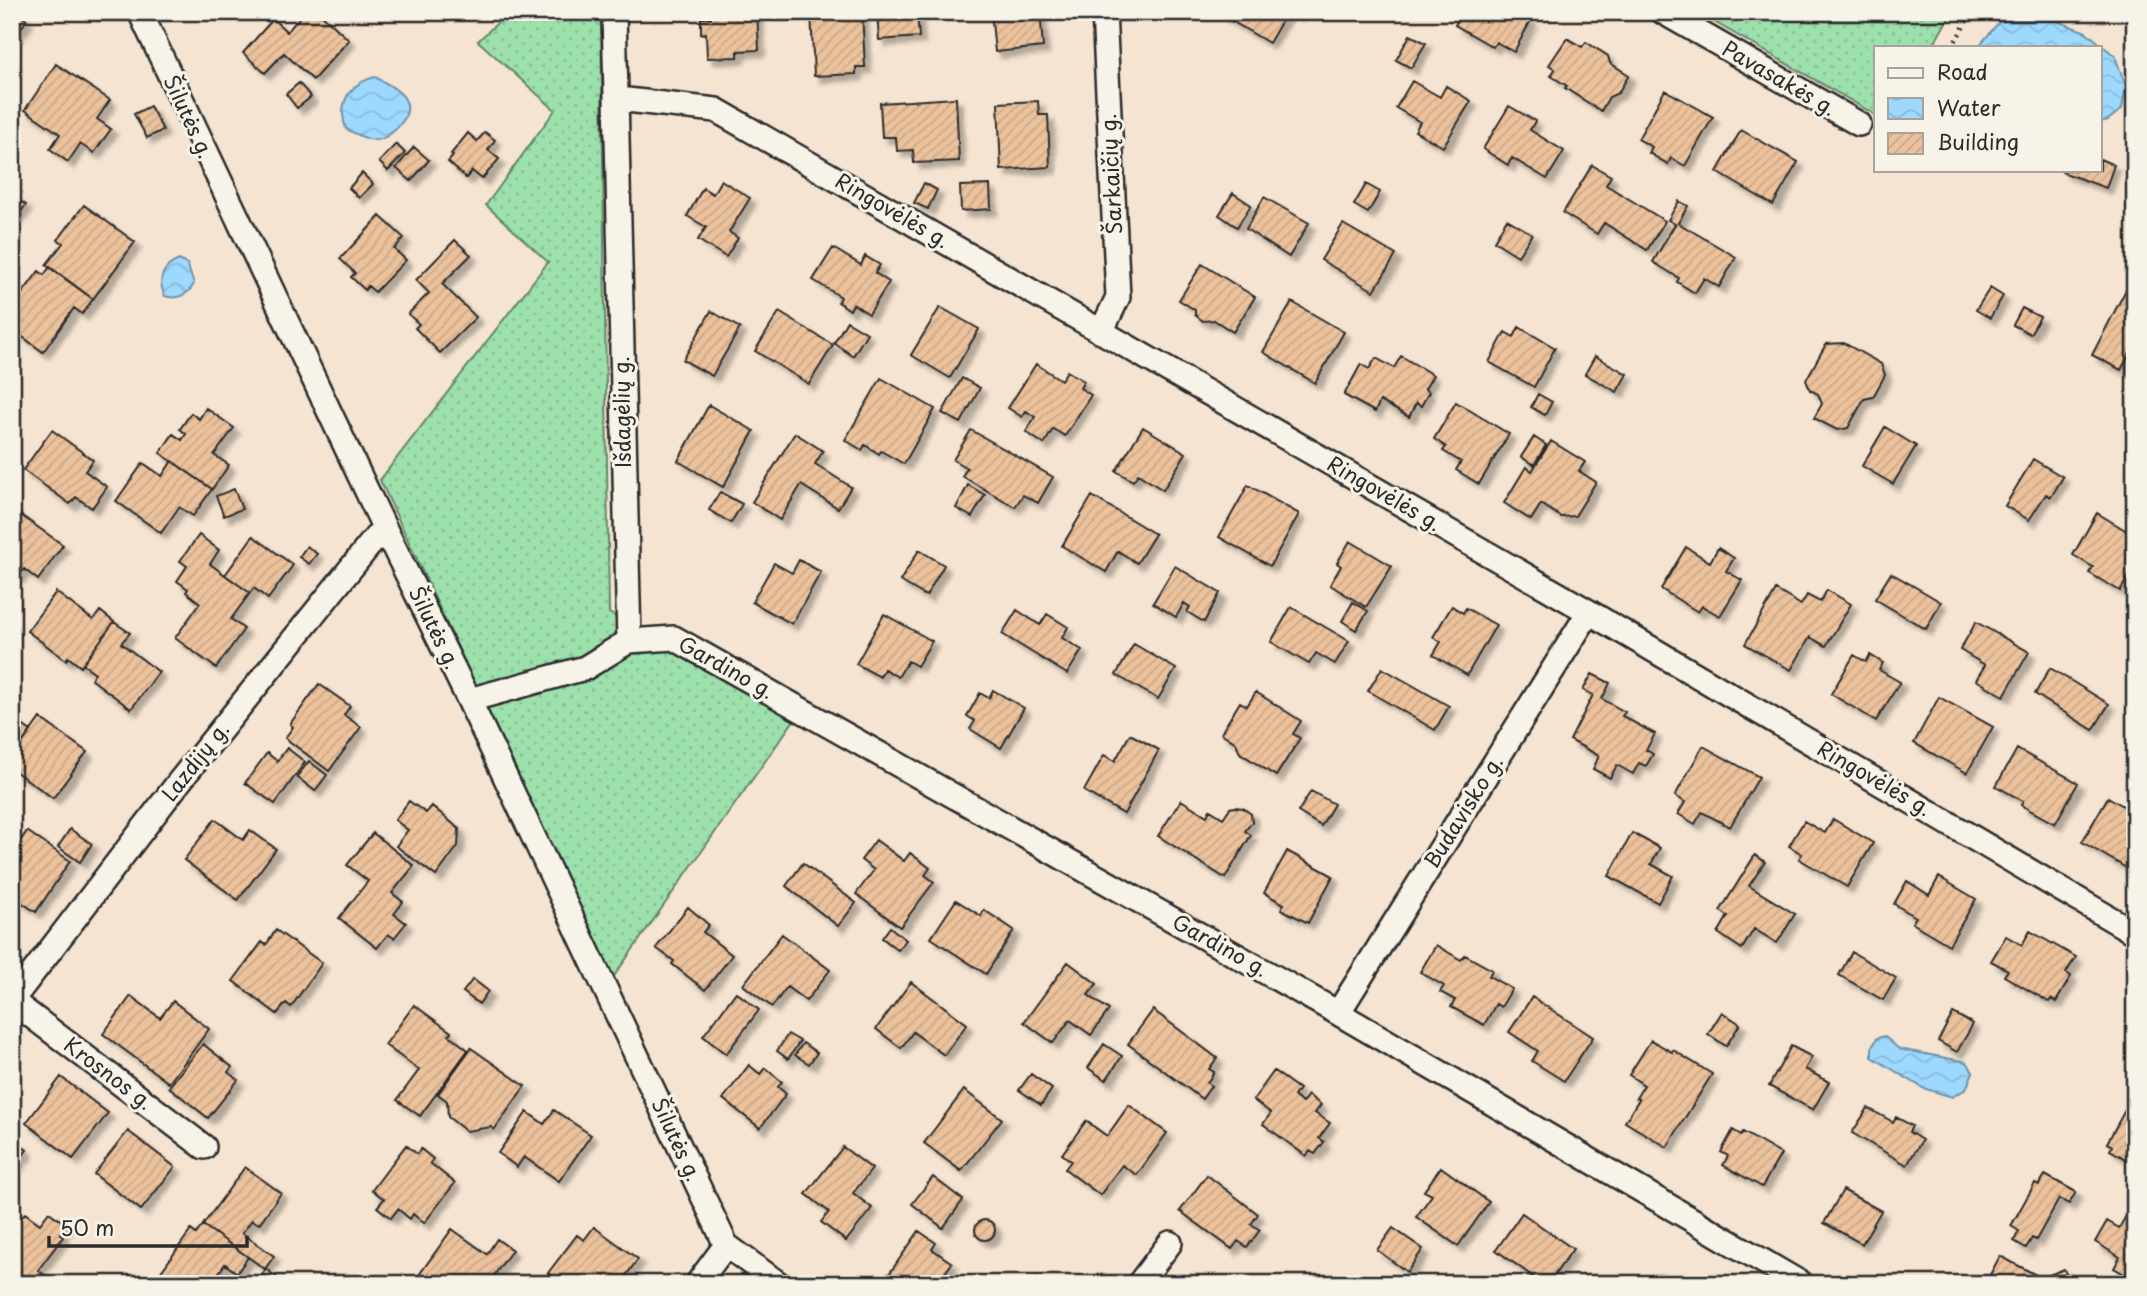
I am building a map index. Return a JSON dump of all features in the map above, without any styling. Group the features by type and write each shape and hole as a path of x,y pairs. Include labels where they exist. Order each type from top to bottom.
{"street":[{"name":"Šilutės g.","path":"140,12 726,1245"},
{"name":"Išdagėlių g.","path":"614,12 629,641"},
{"name":"Šarkaičių g.","path":"1101,332 1118,297 1104,12"},
{"name":"Pavasakės g.","path":"1663,12 1859,124"},
{"name":"Ringovėlės g.","path":"618,99 716,110 1589,612 2135,933"},
{"name":"Lazdijų g.","path":"12,1000 179,782 384,527"},
{"name":"Budavisko g.","path":"1338,1013 1589,612"},
{"name":"Gardino g.","path":"629,641 674,638 1338,1013 1802,1284"},
{"path":"469,700 586,668 629,641"},
{"name":"Krosnos g.","path":"12,1000 204,1147"},
{"path":"1139,1284 1170,1243"},
{"path":"697,1284 726,1245 779,1284"}],"path":[{"path":"1953,46 1972,12"}],"green space":[{"path":"509,12 601,12 609,613 794,720 612,979 380,480 548,262 486,205 555,110 478,41"},
{"path":"1697,12 1952,12 1933,46 1874,46 1874,114"}],"water":[{"path":"2049,18 2086,32 2115,56 2126,87 2122,109 2102,122 2102,46 1979,46 2000,21"},
{"path":"375,77 399,92 407,105 404,120 380,140 365,138 346,129 343,111 347,96 352,90 358,84"},
{"path":"179,260 187,264 194,284 182,296 165,296 161,279 165,270"},
{"path":"1884,1036 1899,1049 1967,1062 1973,1072 1966,1089 1952,1097 1923,1088 1872,1057 1872,1048 1877,1038"}],"building":[{"path":"12,12 21,12 19,14 27,20 12,40"},
{"path":"304,12 319,12 349,40 313,80 284,53 265,73 243,53 273,19 287,32"},
{"path":"711,12 757,12 759,50 738,51 738,57 707,58 706,33 701,34 701,18 711,18"},
{"path":"811,12 862,12 865,67 856,67 856,74 814,76"},
{"path":"877,12 917,12 919,37 879,40"},
{"path":"991,12 1040,12 1043,47 995,52"},
{"path":"1287,12 1269,43 1220,14"},
{"path":"1462,12 1524,12 1523,15 1531,20 1514,52 1496,42 1493,47 1455,25"},
{"path":"1410,35 1426,43 1411,68 1396,60"},
{"path":"1567,38 1582,47 1586,42 1608,56 1610,63 1629,75 1618,93 1609,97 1601,111 1551,76 1555,69 1549,65"},
{"path":"56,64 110,100 97,119 111,129 94,153 80,144 68,162 50,149 60,134 25,110"},
{"path":"1412,81 1440,97 1446,86 1471,101 1443,147 1415,131 1420,122 1396,108"},
{"path":"299,83 311,97 297,108 286,94"},
{"path":"1665,90 1713,117 1685,166 1671,158 1668,164 1649,153 1652,147 1638,139"},
{"path":"956,98 959,161 914,163 913,150 897,151 896,137 882,137 880,103"},
{"path":"1038,101 1039,115 1048,115 1050,167 1001,170 998,103"},
{"path":"150,106 163,130 147,138 134,114"},
{"path":"1509,106 1535,121 1530,130 1564,151 1547,179 1512,158 1508,165 1483,149"},
{"path":"1741,130 1798,162 1773,205 1717,172"},
{"path":"485,132 495,140 488,150 499,159 482,179 472,171 466,178 448,162 453,156 451,154 468,133 477,141"},
{"path":"396,144 405,153 388,171 379,162"},
{"path":"414,147 429,160 411,181 396,168"},
{"path":"2102,160 2114,165 2106,188 2062,172 2102,172"},
{"path":"1592,165 1611,176 1606,185 1665,221 1647,250 1604,223 1597,234 1563,213"},
{"path":"362,173 373,184 359,198 349,188"},
{"path":"721,180 750,198 729,232 738,238 726,257 698,240 706,227 687,216 703,188 713,194"},
{"path":"924,183 937,190 928,209 914,203"},
{"path":"1366,184 1380,192 1368,213 1354,205"},
{"path":"990,185 991,209 961,211 960,186"},
{"path":"1233,193 1251,205 1237,227 1219,215"},
{"path":"12,195 26,205 12,223"},
{"path":"1264,197 1309,223 1289,257 1246,229"},
{"path":"1679,201 1688,206 1678,223 1736,257 1719,287 1704,278 1695,293 1677,282 1679,278 1653,262 1675,224 1668,220"},
{"path":"84,205 135,242 93,299 46,265 63,243 58,240"},
{"path":"380,216 404,238 394,249 406,260 375,292 368,286 365,290 351,277 355,273 340,259"},
{"path":"1507,219 1532,234 1518,256 1494,241"},
{"path":"1343,224 1396,255 1374,291 1321,260"},
{"path":"455,240 471,255 442,284 476,317 440,353 415,328 419,324 408,314 429,293 416,280"},
{"path":"833,248 861,265 865,256 880,265 875,273 889,282 869,314 853,304 850,310 838,302 841,297 813,280"},
{"path":"1202,264 1255,297 1233,332 1214,320 1203,321 1195,315 1195,310 1179,300"},
{"path":"50,267 93,299 82,314 74,308 43,352 12,329 12,307 39,271 44,275"},
{"path":"2133,276 2135,344 2121,370 2092,355"},
{"path":"1990,288 2003,296 1990,318 1976,310"},
{"path":"1292,302 1344,332 1315,383 1263,352"},
{"path":"940,307 979,329 950,378 911,355"},
{"path":"2022,308 2040,317 2030,334 2013,325"},
{"path":"711,311 740,328 712,376 683,360"},
{"path":"779,312 833,345 809,384 755,351"},
{"path":"847,321 867,333 853,356 834,343"},
{"path":"1519,327 1555,348 1534,387 1489,362 1505,332 1514,337"},
{"path":"1844,343 1881,364 1885,375 1873,397 1864,399 1848,428 1837,430 1814,418 1822,404 1818,394 1810,390 1806,380 1826,344"},
{"path":"1401,356 1433,375 1425,389 1429,392 1421,406 1416,403 1409,417 1380,401 1375,412 1344,395 1361,364 1369,369 1376,358 1394,368"},
{"path":"1595,356 1627,374 1617,392 1585,374"},
{"path":"1036,364 1061,380 1067,371 1084,381 1080,388 1091,395 1065,436 1053,429 1044,444 1026,432 1035,417 1026,411 1022,417 1008,408"},
{"path":"881,378 935,409 904,464 881,451 879,454 865,445 862,450 845,440"},
{"path":"962,378 980,388 961,423 942,413"},
{"path":"1538,394 1552,402 1545,415 1531,407"},
{"path":"1456,402 1509,434 1479,484 1456,470 1461,462 1443,451 1446,447 1434,439"},
{"path":"709,405 754,431 723,487 678,461"},
{"path":"206,408 234,428 214,455 229,465 212,489 160,453 173,434 182,440 186,434 180,429 191,413 199,419"},
{"path":"1143,427 1186,453 1163,490 1138,474 1133,481 1116,471"},
{"path":"1885,427 1916,446 1893,484 1862,466"},
{"path":"52,430 93,460 85,471 107,487 92,508 76,497 70,504 23,470"},
{"path":"971,430 1053,477 1038,503 1023,495 1015,507 962,476 967,468 953,460"},
{"path":"795,433 823,451 815,464 851,487 838,508 801,485 780,520 752,502"},
{"path":"1534,437 1546,445 1534,465 1521,457"},
{"path":"1551,441 1585,462 1579,471 1596,482 1575,516 1561,517 1541,504 1531,520 1504,503 1526,467 1532,471"},
{"path":"2033,459 2063,477 2051,497 2046,494 2029,520 2005,506"},
{"path":"172,461 212,489 193,516 179,507 161,533 116,501 143,463 162,476"},
{"path":"968,485 985,495 972,517 956,508"},
{"path":"1248,485 1299,514 1270,566 1219,537"},
{"path":"234,489 242,509 224,516 216,496"},
{"path":"720,492 742,504 731,523 709,510"},
{"path":"1092,496 1155,534 1137,563 1118,551 1106,572 1062,546"},
{"path":"12,509 63,545 38,580 24,569 18,577 12,572"},
{"path":"2097,513 2135,536 2135,566 2120,591 2089,573 2093,567 2073,555"},
{"path":"199,535 219,550 210,564 250,593 231,619 244,629 216,668 175,638 200,603 177,581 187,566 180,561"},
{"path":"253,536 293,565 268,599 254,588 250,593 225,575"},
{"path":"1350,541 1392,566 1366,607 1330,585 1341,566 1337,563"},
{"path":"307,546 317,554 309,564 299,557"},
{"path":"1686,547 1710,562 1718,548 1734,558 1726,571 1742,580 1720,616 1702,606 1698,612 1661,589"},
{"path":"919,550 944,565 926,596 900,581"},
{"path":"799,560 821,572 792,624 752,602 774,563 792,573"},
{"path":"1175,566 1220,593 1204,622 1187,612 1190,607 1184,603 1176,617 1153,603"},
{"path":"1891,573 1941,602 1926,629 1875,599"},
{"path":"1776,590 1801,605 1807,595 1820,602 1827,590 1851,604 1826,646 1810,637 1791,670 1745,644"},
{"path":"56,592 93,620 100,611 114,622 81,667 68,657 66,660 27,631"},
{"path":"1353,602 1368,611 1356,630 1342,621"},
{"path":"1452,606 1463,613 1466,608 1496,625 1467,675 1433,655 1441,642 1433,637"},
{"path":"1291,607 1349,641 1335,664 1316,653 1309,664 1271,642"},
{"path":"1017,610 1040,625 1047,614 1068,627 1062,638 1082,650 1067,674 1002,634"},
{"path":"884,614 932,641 917,666 908,661 898,677 884,669 880,677 856,664"},
{"path":"114,622 130,633 121,643 159,672 131,709 91,679 95,673 83,664"},
{"path":"1976,622 2029,652 2004,696 1976,680 1985,665 1960,650"},
{"path":"1134,644 1176,669 1158,699 1116,675"},
{"path":"1854,655 1866,662 1870,655 1883,663 1879,670 1900,682 1876,721 1831,694"},
{"path":"1382,668 1449,706 1435,730 1368,691"},
{"path":"2050,668 2109,704 2093,730 2035,694"},
{"path":"1592,674 1610,683 1602,699 1625,712 1622,716 1655,734 1646,750 1653,754 1646,766 1639,763 1633,774 1617,765 1610,778 1593,769 1599,756 1570,740 1593,695 1583,690"},
{"path":"319,684 350,706 344,715 361,727 329,771 285,738 293,727 290,724"},
{"path":"993,690 1024,708 1001,748 970,729 975,721 967,716 980,693 989,698"},
{"path":"1256,692 1301,721 1293,734 1300,738 1276,776 1240,753 1236,743 1221,733 1240,702 1247,706"},
{"path":"1939,697 1993,727 1967,773 1914,743"},
{"path":"12,718 31,731 12,757"},
{"path":"40,718 87,752 53,798 12,769 12,757"},
{"path":"1130,734 1159,750 1124,814 1084,791 1104,755 1115,761"},
{"path":"1703,746 1759,777 1730,827 1702,812 1695,824 1678,814 1685,802 1675,796"},
{"path":"287,748 305,762 275,804 245,783 267,753 277,761"},
{"path":"2017,749 2078,783 2055,824 2021,805 2023,801 1996,786"},
{"path":"309,761 327,775 315,791 297,777"},
{"path":"1311,791 1334,804 1321,826 1298,812"},
{"path":"2108,797 2135,813 2135,873 2082,842"},
{"path":"1181,800 1207,816 1210,810 1223,818 1230,808 1235,807 1243,808 1251,814 1252,822 1245,831 1251,835 1225,878 1158,836"},
{"path":"409,801 426,813 432,806 459,829 458,846 436,876 396,846 408,830 395,820"},
{"path":"215,819 243,840 250,830 276,849 238,900 184,860"},
{"path":"1833,819 1873,843 1847,887 1799,859 1802,854 1789,846 1804,821 1825,833"},
{"path":"70,829 92,844 80,862 58,847"},
{"path":"27,831 70,861 36,912 12,896 12,853"},
{"path":"373,833 414,866 392,893 403,902 394,914 406,923 394,938 388,934 377,948 339,918 368,881 347,865"},
{"path":"1632,833 1660,848 1651,864 1673,876 1658,903 1609,876"},
{"path":"876,840 904,861 910,853 930,868 925,875 934,882 900,927 856,894 874,870 861,860"},
{"path":"1287,851 1333,876 1308,923 1281,909 1284,904 1264,893"},
{"path":"1755,855 1765,862 1749,886 1795,914 1777,943 1754,929 1742,949 1718,933 1728,916 1720,911"},
{"path":"803,863 856,903 838,926 786,886"},
{"path":"1939,877 1976,899 1949,945 1912,923 1916,917 1894,904 1907,881 1929,895"},
{"path":"956,900 981,916 984,910 1014,930 986,974 931,938"},
{"path":"688,907 709,925 703,932 732,955 705,990 656,948"},
{"path":"890,927 906,940 898,950 882,938"},
{"path":"276,930 322,963 291,1007 286,1003 277,1014 233,981 262,942 266,945"},
{"path":"2030,931 2076,957 2066,973 2071,976 2056,1002 2051,999 2049,1002 2004,976 2008,970 1991,961 2006,936 2022,945"},
{"path":"782,934 830,970 806,1001 787,987 772,1007 743,985"},
{"path":"1436,945 1461,960 1465,955 1492,970 1489,976 1512,989 1501,1007 1496,1004 1484,1025 1451,1007 1455,1000 1440,992 1444,986 1420,972"},
{"path":"1852,952 1896,978 1883,1000 1839,975"},
{"path":"1068,962 1097,984 1088,995 1109,1010 1091,1035 1070,1020 1053,1043 1024,1022"},
{"path":"473,979 488,991 479,1004 463,992"},
{"path":"911,982 967,1024 944,1055 913,1032 901,1048 876,1029"},
{"path":"736,992 759,1010 726,1054 703,1036"},
{"path":"131,996 160,1018 173,1001 209,1029 169,1083 103,1034"},
{"path":"1532,997 1593,1037 1564,1081 1532,1061 1538,1051 1509,1032"},
{"path":"414,1005 451,1032 449,1035 468,1050 420,1116 397,1100 419,1070 385,1045"},
{"path":"1153,1010 1217,1058 1209,1069 1214,1072 1207,1083 1211,1086 1202,1099 1128,1044"},
{"path":"1722,1012 1740,1024 1726,1046 1708,1034"},
{"path":"1953,1013 1973,1024 1957,1052 1938,1041"},
{"path":"788,1034 800,1041 788,1059 777,1051"},
{"path":"1651,1040 1712,1074 1667,1147 1625,1122 1644,1085 1629,1075"},
{"path":"803,1043 817,1053 809,1064 795,1055"},
{"path":"203,1044 232,1067 228,1072 238,1080 208,1118 169,1087"},
{"path":"1104,1044 1122,1056 1106,1080 1088,1068"},
{"path":"1791,1046 1812,1057 1805,1069 1829,1082 1813,1110 1769,1086"},
{"path":"471,1048 525,1086 494,1130 491,1127 466,1131 448,1117 447,1101 438,1094"},
{"path":"749,1065 760,1074 765,1068 782,1082 778,1087 786,1094 760,1128 723,1099"},
{"path":"1274,1071 1299,1089 1294,1096 1302,1103 1308,1095 1321,1105 1315,1113 1330,1123 1319,1138 1324,1142 1315,1154 1310,1151 1306,1156 1263,1124 1271,1113 1253,1100"},
{"path":"1031,1074 1052,1089 1041,1105 1019,1090"},
{"path":"61,1077 108,1113 73,1159 26,1123"},
{"path":"964,1090 1002,1119 961,1171 924,1143"},
{"path":"2129,1103 2135,1106 2135,1164 2110,1150 2112,1146 2107,1143"},
{"path":"1129,1105 1167,1133 1137,1175 1122,1165 1100,1195 1065,1169 1071,1161 1062,1154 1086,1121 1107,1136"},
{"path":"1868,1108 1893,1122 1896,1117 1912,1126 1909,1132 1922,1140 1907,1165 1852,1133"},
{"path":"554,1110 591,1135 559,1181 524,1157 517,1167 498,1153 527,1112 544,1124"},
{"path":"1733,1130 1741,1135 1743,1132 1781,1154 1762,1187 1723,1165 1728,1156 1721,1152"},
{"path":"128,1131 175,1167 141,1210 94,1174"},
{"path":"12,1139 27,1150 12,1169"},
{"path":"406,1145 417,1154 421,1149 433,1159 430,1163 455,1183 424,1223 413,1214 410,1219 398,1209 391,1218 377,1207 384,1199 372,1190"},
{"path":"843,1147 872,1169 853,1193 872,1208 846,1241 821,1222 829,1212 806,1194"},
{"path":"245,1167 281,1193 259,1224 252,1220 242,1233 274,1256 265,1269 203,1225"},
{"path":"1441,1167 1489,1202 1458,1246 1416,1217 1432,1195 1424,1191"},
{"path":"1207,1175 1258,1214 1251,1224 1260,1230 1247,1247 1238,1241 1232,1249 1180,1211"},
{"path":"2045,1175 2076,1192 2069,1204 2059,1199 2036,1240 2032,1238 2026,1248 2014,1241 2019,1231 2011,1226 2035,1183 2039,1185"},
{"path":"933,1177 963,1200 943,1228 912,1204"},
{"path":"1843,1190 1881,1211 1862,1244 1824,1223"},
{"path":"2132,1206 2135,1207 2135,1280 2114,1268 2120,1257 2095,1242 2107,1221 2119,1228"},
{"path":"49,1212 67,1225 60,1234 63,1237 38,1270 56,1284 12,1284 12,1229 25,1213 40,1224"},
{"path":"1522,1213 1573,1249 1548,1284 1543,1284 1496,1250"},
{"path":"981,1220 989,1220 995,1230 989,1240 981,1240 975,1234 975,1226"},
{"path":"203,1225 248,1257 237,1273 225,1264 211,1284 170,1284 158,1276 191,1230 196,1234"},
{"path":"594,1227 638,1259 620,1284 563,1284 548,1273 577,1235 584,1240"},
{"path":"1393,1228 1423,1249 1407,1272 1377,1250"},
{"path":"452,1229 487,1254 497,1239 512,1250 488,1284 432,1284 419,1275"},
{"path":"919,1231 936,1243 932,1249 952,1263 937,1284 903,1284 889,1274"},
{"path":"2000,1256 2038,1276 2034,1284 1985,1284"},
{"path":"266,1269 285,1284 255,1284"},
{"path":"2064,1269 2070,1284 2047,1284 2044,1277"}]}
